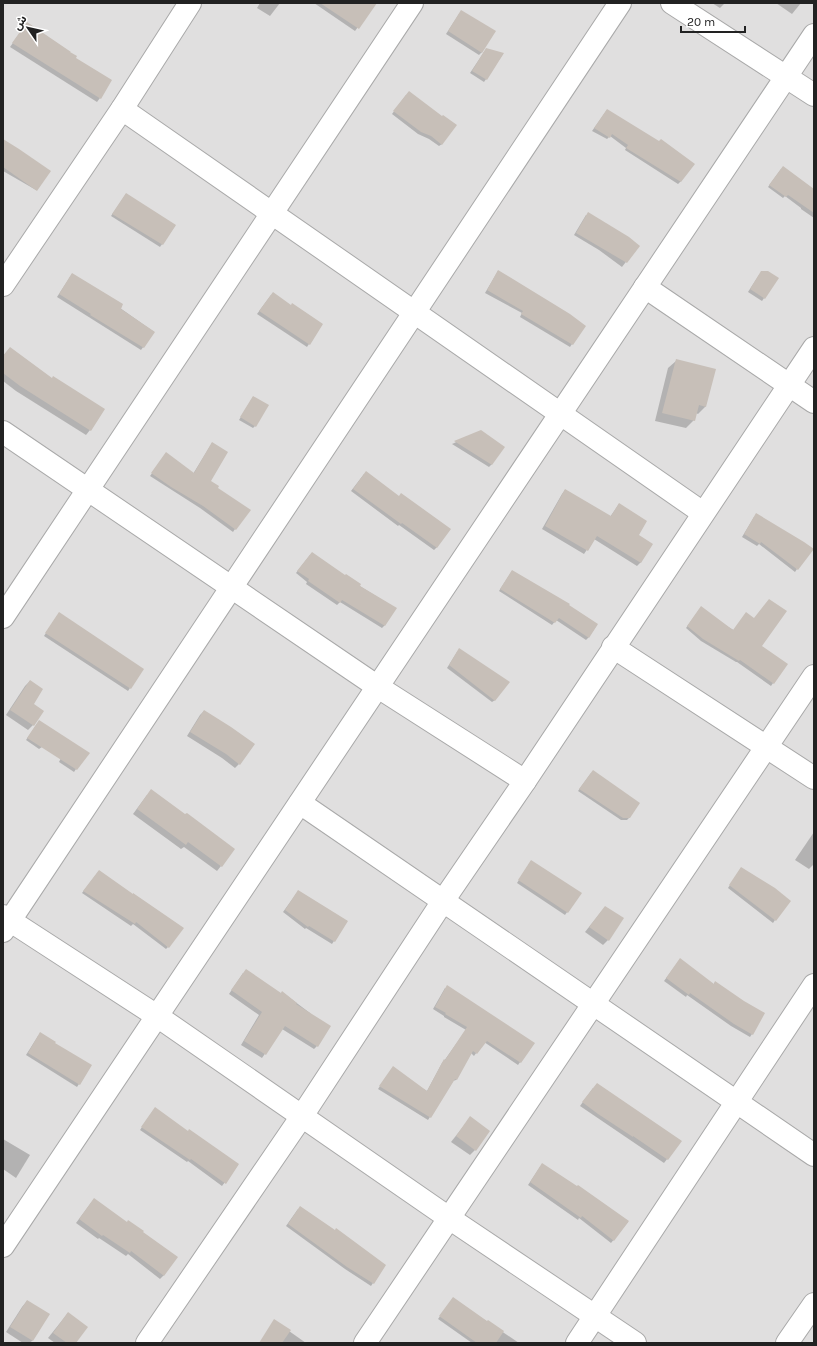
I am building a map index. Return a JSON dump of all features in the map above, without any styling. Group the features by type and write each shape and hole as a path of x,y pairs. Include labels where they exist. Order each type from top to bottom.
{"street":[{"path":"3,284 122,109 190,3"},
{"path":"3,617 412,3"},
{"path":"620,3 231,588 5,923 157,1016 449,1218 635,1343"},
{"path":"672,3 787,76 814,95"},
{"path":"3,1246 814,35"},
{"path":"122,109 703,513"},
{"path":"645,287 814,402"},
{"path":"147,1343 302,1116 443,901 525,781 814,348"},
{"path":"3,432 378,687 525,781"},
{"path":"613,647 814,778"},
{"path":"365,1343 814,676"},
{"path":"300,803 814,1155"},
{"path":"577,1343 814,985"},
{"path":"787,1343 814,1304"}],"shaded area":[{"path":"3,3 814,3 814,1343 3,1343"}],"building":[{"path":"320,3 377,3 359,29"},
{"path":"461,10 496,31 482,53 448,31"},
{"path":"27,22 77,56 76,58 112,80 101,99 12,43"},
{"path":"486,48 504,53 487,80 472,71"},
{"path":"409,91 442,116 443,115 457,125 442,145 431,136 421,132 393,111"},
{"path":"607,109 659,141 661,139 695,164 681,182 626,148 628,145 612,134 610,138 594,128"},
{"path":"3,139 51,171 37,191 3,167"},
{"path":"783,166 814,189 814,213 788,195 786,197 769,185"},
{"path":"126,193 176,225 163,245 112,214"},
{"path":"588,212 629,237 640,246 627,263 576,233"},
{"path":"498,270 570,314 586,326 573,345 521,314 523,311 487,290"},
{"path":"761,271 768,271 779,278 765,299 750,289"},
{"path":"72,273 123,304 121,309 155,332 144,348 59,294"},
{"path":"273,292 291,305 292,303 323,324 310,345 259,311"},
{"path":"10,347 52,378 53,376 105,409 91,431 20,386 3,373 3,356"},
{"path":"676,359 716,369 706,407 699,405 695,421 662,413"},
{"path":"253,396 269,405 256,427 240,417"},
{"path":"481,430 505,447 492,465 454,441"},
{"path":"212,442 228,452 211,481 219,486 218,488 251,510 236,530 203,506 151,473 166,452 194,473"},
{"path":"366,471 399,496 401,493 451,529 437,548 353,489"},
{"path":"565,489 611,516 619,503 647,521 639,535 653,544 641,563 597,536 588,551 545,526"},
{"path":"756,513 814,549 798,570 761,542 760,544 744,534"},
{"path":"312,552 345,575 346,574 361,584 360,586 397,608 385,626 342,600 340,603 308,581 309,579 297,571"},
{"path":"512,570 570,604 569,605 598,624 589,638 559,618 555,623 500,589"},
{"path":"769,599 787,611 762,646 788,664 774,684 740,660 739,661 703,639 687,626 701,606 733,630 746,612 754,618"},
{"path":"59,612 144,669 131,689 45,633"},
{"path":"459,648 510,682 495,701 449,665"},
{"path":"30,680 43,689 34,704 44,711 34,726 10,710"},
{"path":"204,710 255,744 240,765 226,754 190,732"},
{"path":"39,720 90,753 77,770 27,738"},
{"path":"593,770 640,803 630,818 623,818 579,789"},
{"path":"151,789 185,814 187,813 235,849 222,867 188,842 186,845 137,809"},
{"path":"531,860 582,893 568,913 518,880"},
{"path":"741,867 775,888 791,901 776,921 729,885"},
{"path":"99,870 184,928 169,948 136,922 135,924 83,891"},
{"path":"298,890 348,921 335,942 309,926 308,927 285,910"},
{"path":"605,906 624,918 609,941 589,927"},
{"path":"680,958 714,984 715,981 744,1001 765,1013 753,1035 734,1024 690,993 689,995 666,978"},
{"path":"246,969 281,993 282,991 297,1003 296,1004 331,1026 318,1047 285,1026 266,1055 244,1041 262,1012 231,990"},
{"path":"447,985 535,1043 521,1063 487,1041 477,1054 473,1051 457,1080 455,1079 431,1118 379,1086 393,1066 427,1091 444,1059 445,1060 467,1027 435,1007"},
{"path":"40,1032 56,1042 55,1043 92,1065 80,1085 28,1053"},
{"path":"597,1083 682,1141 668,1160 582,1102"},
{"path":"155,1107 188,1131 189,1129 239,1164 226,1184 191,1159 190,1160 141,1127"},
{"path":"470,1116 490,1131 476,1151 456,1136"},
{"path":"542,1163 577,1186 578,1185 629,1221 614,1241 582,1216 581,1218 530,1182"},
{"path":"94,1198 127,1222 128,1220 144,1231 143,1232 178,1257 164,1276 131,1251 130,1253 103,1235 102,1236 79,1219"},
{"path":"300,1206 335,1230 336,1228 386,1265 374,1284 347,1267 288,1224"},
{"path":"453,1297 504,1331 496,1343 477,1343 439,1316"},
{"path":"27,1300 50,1314 33,1341 10,1327"},
{"path":"68,1312 88,1327 76,1343 67,1343 53,1333"},
{"path":"274,1319 291,1330 282,1343 259,1343"}]}
